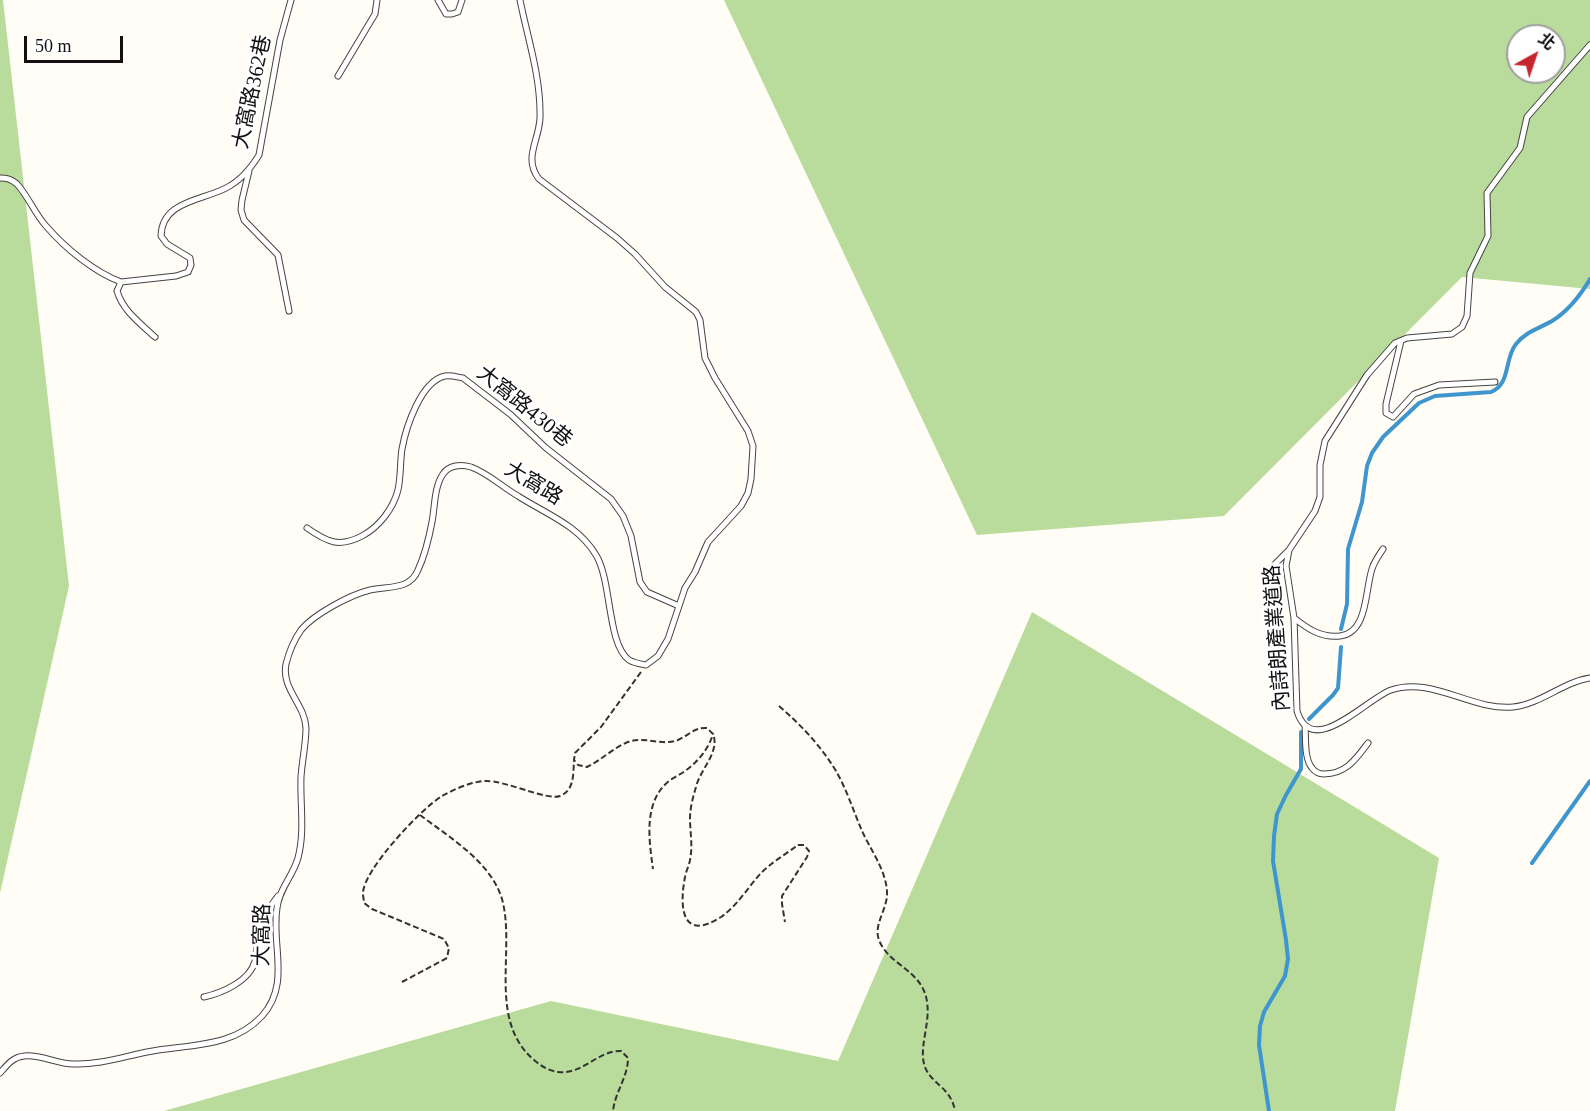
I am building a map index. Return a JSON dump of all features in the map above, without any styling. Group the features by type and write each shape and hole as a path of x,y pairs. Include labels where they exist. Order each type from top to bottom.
{"lane":[{"name":"大窩路362巷","path":"121,282 177,276 188,272 191,265 190,258 167,244 161,236 161,226 168,214 177,207 228,188 249,170 259,156 280,40 291,0"},
{"path":"338,76 375,14 377,0"},
{"path":"438,0 446,14 452,15 458,12 462,0"},
{"path":"520,0 538,74 541,100 540,128 532,154 533,171 539,179 623,243 665,287 692,306 700,320 705,358 748,431 753,446 748,493 741,506 708,542 685,588 668,639 658,656 646,665"},
{"path":"1495,382 1439,385 1414,394 1393,417 1386,413 1386,404 1401,341 1407,338 1452,334 1462,327 1467,316 1470,273 1488,236 1487,193 1520,148 1527,117 1590,45"},
{"path":"249,170 241,210 244,220 278,255 289,311"},
{"path":"0,178 10,179 18,185 46,226 66,246 107,276 121,282 117,291 120,300 133,317 155,337"},
{"name":"內詩朗產業道路","path":"1401,341 1395,343 1367,375 1325,441 1320,465 1320,497 1315,511 1289,550 1286,575 1293,618 1297,711 1300,721 1308,728 1326,729 1338,724 1372,699 1392,689 1438,690 1470,701 1513,707 1539,699 1582,679 1590,678"},
{"name":"大窩路430巷","path":"307,528 322,539 340,543 355,540 369,533 388,513 398,491 406,427 424,392 433,382 444,376 454,376 463,378 510,414 546,448 611,499 623,516 631,536 640,582 647,592 679,606"},
{"name":"大窩路","path":"0,1073 12,1060 22,1056 72,1064 106,1062 150,1051 206,1045 242,1032 262,1016 276,994 280,974 276,911 280,892 297,863 302,824 302,769 306,729 305,717 290,691 286,678 285,667 292,645 303,629 340,604 368,591 403,586 413,580 418,572 432,524 437,489 443,473 454,465 469,466 485,474 519,497 553,514 584,539 597,556 605,575 616,637 621,651 631,662 646,665"},
{"path":"1293,618 1322,636 1347,635 1356,628 1362,616 1371,570 1383,549"},
{"path":"1274,663 1277,620 1267,581 1272,567 1289,550"},
{"path":"1308,728 1307,756 1312,768 1319,774 1343,771 1354,762 1368,743"},
{"path":"204,997 216,994 251,971 255,962 259,930 264,915 280,892"}],"path":[{"path":"402,982 447,958 449,948 444,939 372,909 364,903 362,892 390,846 441,797 465,785 484,781 500,782 554,798 564,794 571,787 575,753 601,727 646,665"},
{"path":"779,706 818,745 836,771 880,867 887,891 886,906 878,925 878,937 882,948 914,976 924,990 928,1006 927,1034 922,1054 925,1069 947,1091 955,1111"},
{"path":"574,760 578,765 587,767 632,741 678,740 699,727 707,728 713,734 715,743 714,751 699,774 690,815 691,847 685,878 684,915 687,922 694,926 704,926 723,916 764,870 798,845 804,845 809,851 807,858 782,896 785,922"},
{"path":"653,869 648,833 656,797 663,786 685,772 703,754 713,734"},
{"path":"420,815 480,863 502,898 506,926 505,966 508,1008 515,1036 526,1053 544,1068 558,1072 576,1071 610,1051 621,1051 628,1058 628,1068 614,1098 613,1111"}],"green space":[{"path":"0,0 3,0 69,586 0,893"},
{"path":"724,0 1590,0 1590,289 1462,277 1224,516 977,535"},
{"path":"1032,612 1439,858 1395,1111 164,1111 551,1001 838,1061"}],"waterway":[{"path":"1341,629 1347,604 1348,549 1362,502 1367,466 1372,453 1383,437 1419,403 1435,396 1491,392 1497,388 1505,377 1512,350 1516,344 1528,333 1563,313 1590,279"},
{"path":"1309,719 1338,688 1341,647"},
{"path":"1269,1111 1259,1045 1260,1026 1264,1012 1285,976 1288,959 1273,861 1274,836 1277,814 1301,769 1301,732"},
{"path":"1532,863 1590,781"}]}
